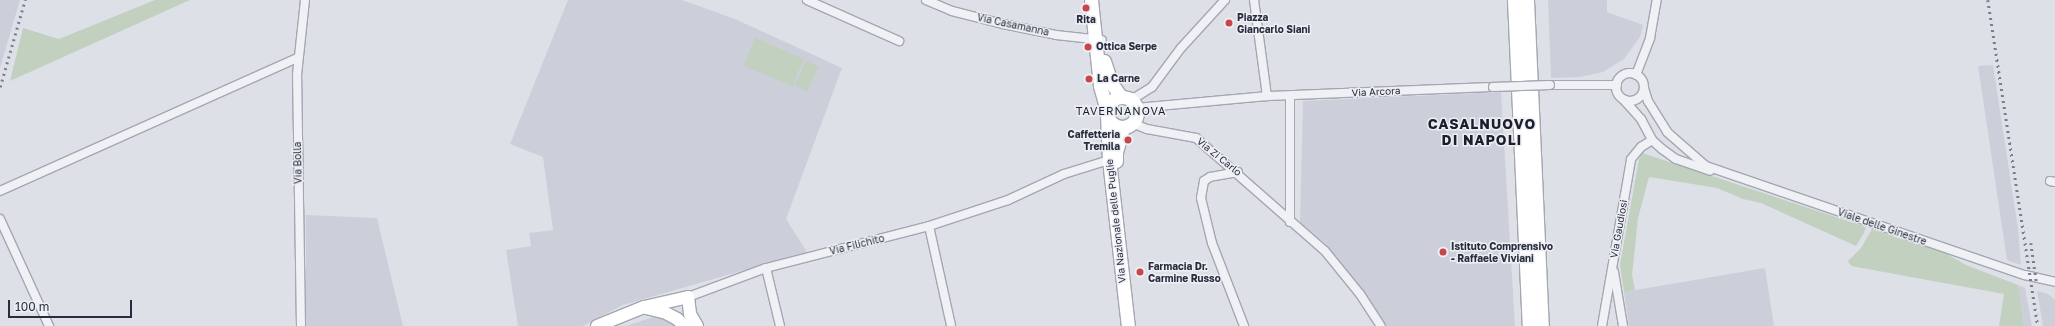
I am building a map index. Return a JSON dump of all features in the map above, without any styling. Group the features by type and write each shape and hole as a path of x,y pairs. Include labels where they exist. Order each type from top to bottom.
{"highway":[{"path":"1515,0 1530,326"},
{"path":"1526,0 1542,326"}],"main road":[{"name":"Via Nazionale delle Puglie","path":"1091,0 1106,72 1123,97"},
{"name":"Via Nazionale delle Puglie","path":"1098,0 1100,86 1107,113 1128,326"},
{"path":"1123,97 1132,101 1136,108 1136,116 1127,125 1113,124 1107,113 1110,102 1123,97"},
{"name":"Via Nazionale delle Puglie","path":"1127,125 1112,159 1136,326"}],"street":[{"name":"Via Bolla","path":"301,326 298,58 304,0"},
{"path":"807,0 899,41"},
{"name":"Via Casamanna","path":"926,0 952,11 1003,24 1099,40"},
{"path":"1123,97 1136,97 1152,88 1181,48 1224,0"},
{"path":"1254,0 1267,96"},
{"path":"1636,75 1650,38 1657,0"},
{"path":"0,191 298,58"},
{"path":"1624,75 1636,75 1642,80 1644,88 1642,96 1635,100 1623,100 1618,93 1617,85 1624,75"},
{"name":"Via Arcora","path":"1136,108 1267,96 1550,85 1617,85"},
{"name":"Viale delle Ginestre","path":"1644,88 1648,101 1667,132 1706,166 2044,280 2055,282"},
{"path":"1290,96 1290,222"},
{"name":"Viale delle Ginestre","path":"1623,100 1641,119 1652,140 1676,159 1708,171 1721,172"},
{"name":"Via Zi Carlo","path":"1127,125 1196,138 1238,172 1290,222 1325,251 1360,294 1382,326"},
{"name":"Via Gaudiosi","path":"1602,326 1631,159 1641,147 1652,140"},
{"name":"Via Filichito","path":"597,326 644,307 688,297 766,268 930,226 1008,200 1064,174 1112,159"},
{"path":"1238,172 1210,177 1204,181 1200,198 1212,243 1244,326"},
{"path":"0,219 49,326"},
{"path":"930,226 951,325"},
{"path":"1613,265 1623,326"},
{"path":"766,268 780,326"},
{"name":"Viale delle Ginestre","path":"2044,280 2055,289"},
{"path":"688,297 690,314 697,326"},
{"path":"644,307 664,312 685,326"}],"shaded area":[{"path":"0,0 20,0 0,68"},
{"path":"568,0 682,0 735,19 842,68 786,219 807,252 623,305 583,326 518,326 506,250 531,246 529,233 553,230 543,157 510,144"},
{"path":"1548,0 1607,0 1607,12 1643,25 1640,37 1624,59 1603,72 1581,77 1551,78"},
{"path":"1993,65 2018,229 2021,265 2007,260 1978,66"},
{"path":"1501,92 1515,326 1382,326 1331,256 1326,244 1300,222 1303,101"},
{"path":"306,215 377,218 403,326 306,326"},
{"path":"1765,268 1774,326 1629,326 1624,292"},
{"path":"2018,285 2025,288 2032,326 2024,326"},
{"path":"2037,291 2048,294 2055,300 2055,326 2043,326"},
{"path":"659,315 680,326 626,326"}],"green space":[{"path":"155,0 190,0 10,81 23,28 59,39"},
{"path":"755,38 804,59 792,86 743,66"},
{"path":"806,61 819,67 807,91 795,85"},
{"path":"1642,153 1866,227 1864,233 1856,246 1761,203 1743,199 1717,188 1649,177 1638,218 1632,275 1635,290 1624,292 1620,265 1639,159"},
{"path":"1872,229 1945,253 1966,265 2018,285 2024,326 1999,326 2004,294 1851,266 1848,261 1861,248"}],"railway":[{"path":"0,87 25,0"},
{"path":"1988,0 2038,326"},
{"path":"2031,243 2037,285"}],"place":[{"name":"Rita","path":"1086,8"},
{"name":"Piazza Giancarlo Siani","path":"1229,23"},
{"name":"Ottica Serpe","path":"1088,47"},
{"name":"La Carne","path":"1089,79"},
{"name":"Caffetteria Tremila","path":"1128,140"},
{"name":"Istituto Comprensivo - Raffaele Viviani","path":"1443,252"},
{"name":"Farmacia Dr. Carmine Russo","path":"1140,272"}],"district":[{"name":"TAVERNANOVA","path":"1121,111"},
{"name":"CASALNUOVO DI NAPOLI","path":"1482,132"}]}
